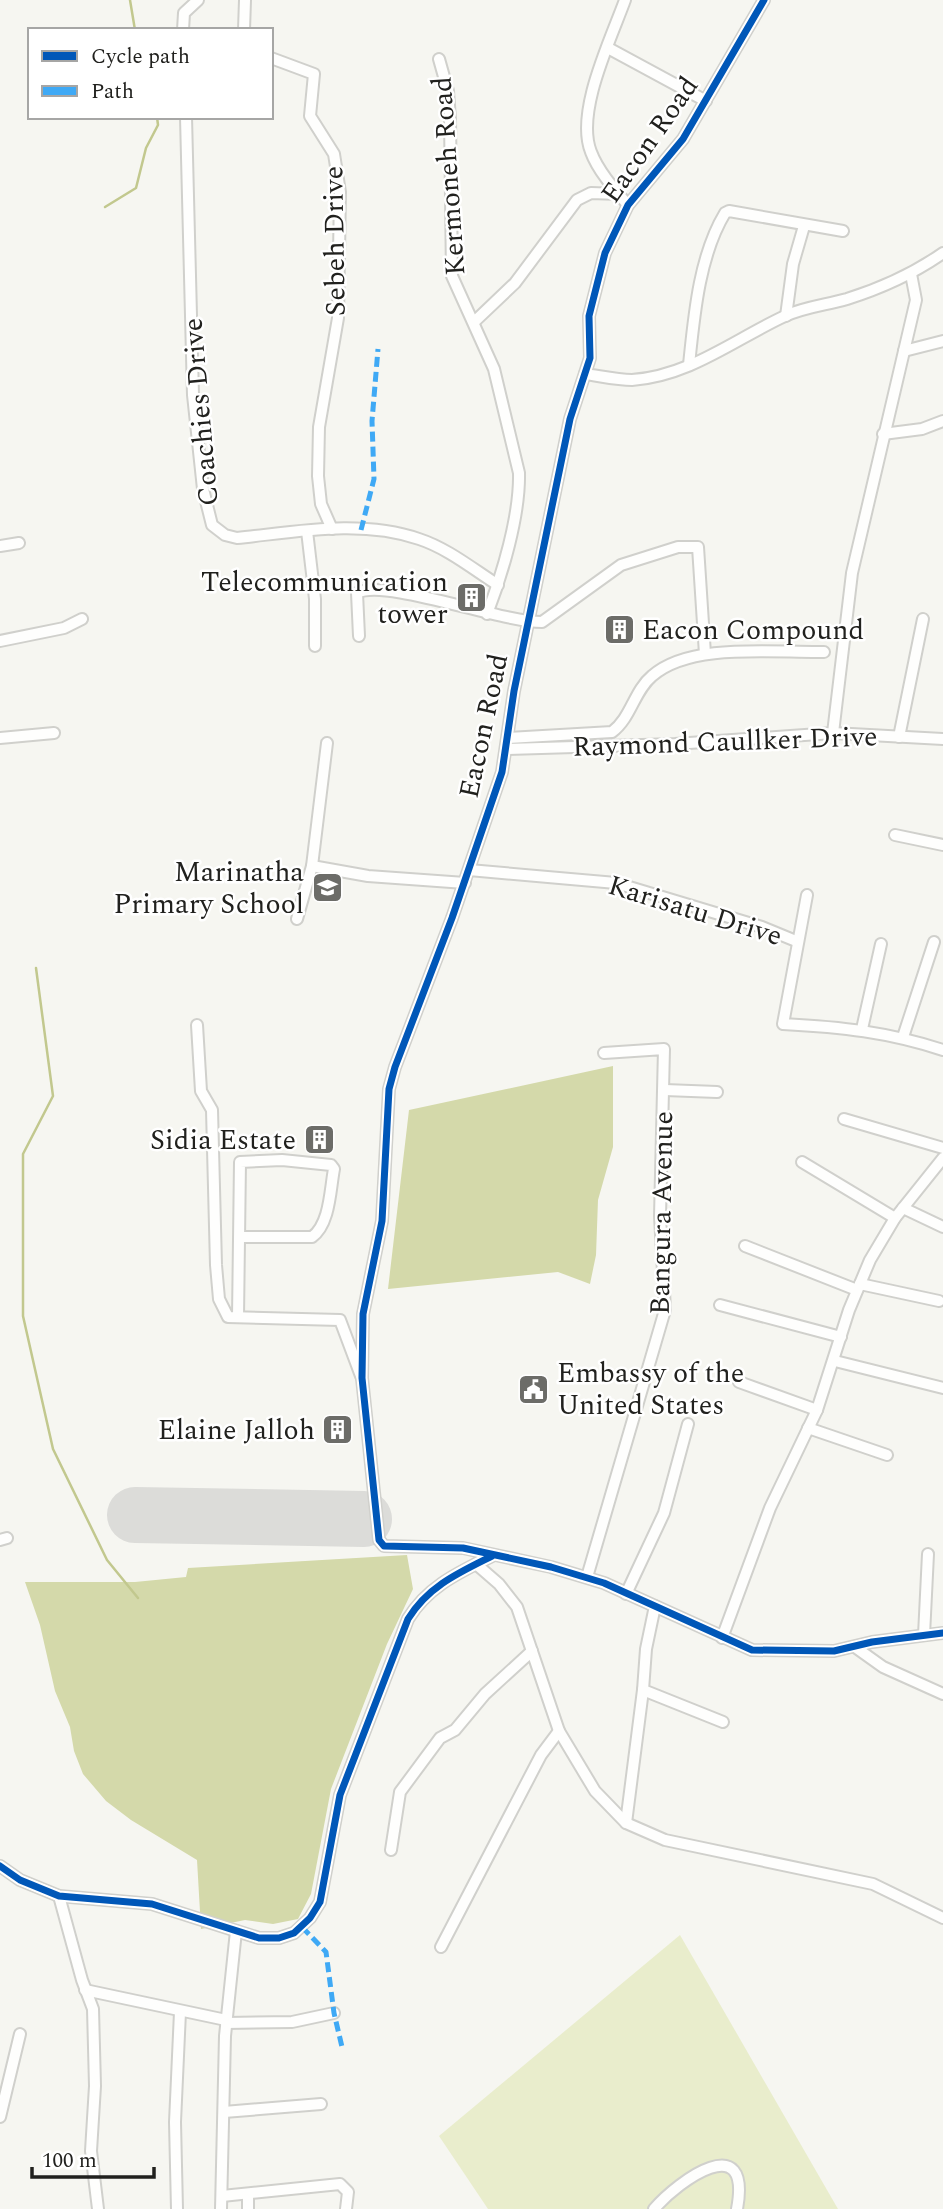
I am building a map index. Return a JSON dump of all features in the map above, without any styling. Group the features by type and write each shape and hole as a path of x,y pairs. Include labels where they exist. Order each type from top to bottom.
{"street":[{"path":"183,28 184,13 198,0"},
{"path":"244,28 245,0"},
{"path":"625,0 587,121 591,153 628,205"},
{"name":"Eacon Road","path":"492,1556 463,1548 412,1544 383,1546 379,1539 362,1378 363,1314 382,1221 389,1089 402,1044 469,870 507,744 528,621 570,419 592,351 589,316 609,241 628,205 667,160 706,101 764,0"},
{"path":"608,48 706,101"},
{"name":"Kermoneh Road","path":"439,58 448,91 450,119 452,276 475,321 499,383 519,473 518,491 498,585 487,614"},
{"name":"Sebeh Drive","path":"273,59 314,74 310,116 334,154 340,192 336,337 319,428 320,492 323,512 332,529"},
{"name":"Coachies Drive","path":"186,119 193,395 208,515 212,526 225,535 237,538 332,529 386,531 421,540 498,585"},
{"path":"475,321 515,283 577,200 591,193 619,194"},
{"path":"690,365 699,296 707,262 725,213 729,211 843,231"},
{"path":"786,316 793,264 804,226"},
{"path":"584,374 629,380 651,378 690,365 715,355 786,316 844,299 911,274 943,253"},
{"path":"833,733 852,573 916,300 911,274"},
{"path":"904,351 943,341"},
{"path":"883,434 914,430 943,421"},
{"path":"307,531 315,599 315,646"},
{"path":"0,546 19,543"},
{"path":"359,636 357,593 365,589 408,594 487,614 528,621 546,621 585,588 621,565 678,547 698,547 705,654"},
{"path":"0,641 64,628 82,619"},
{"path":"899,737 923,619"},
{"path":"507,744 612,732 651,676 682,657 705,654 824,652"},
{"path":"0,738 54,733"},
{"name":"Raymond Caullker Drive","path":"507,744 675,744 833,733 943,739"},
{"path":"297,919 312,866 327,743"},
{"path":"895,835 943,845"},
{"path":"312,866 368,876 464,883"},
{"name":"Karisatu Drive","path":"469,870 616,883 762,927 796,941"},
{"path":"807,895 796,941 783,1024 862,1029 902,1037 943,1051"},
{"path":"902,1037 934,942"},
{"path":"862,1029 881,944"},
{"path":"197,1026 201,1091 212,1110 219,1299 228,1317 340,1320 362,1378"},
{"name":"Bangura Avenue","path":"587,1577 665,1310 660,1216 664,1090 662,1048 604,1053"},
{"name":"Bangura Avenue","path":"664,1090 717,1092"},
{"path":"844,1119 943,1148"},
{"path":"722,1638 770,1508 817,1410 858,1287 895,1218 943,1158"},
{"path":"238,1317 240,1162 282,1160 331,1165 334,1169 318,1233 312,1237 240,1237"},
{"path":"802,1162 895,1218"},
{"path":"903,1208 943,1227"},
{"path":"745,1246 858,1287 939,1301"},
{"path":"720,1305 841,1337"},
{"path":"835,1361 943,1388"},
{"path":"739,1382 817,1410"},
{"path":"626,1594 664,1513 688,1424"},
{"path":"808,1428 887,1455"},
{"path":"924,1635 928,1554"},
{"path":"0,1866 20,1880 59,1896 152,1904 259,1938 287,1936 302,1927 315,1911 321,1894 340,1794 408,1619 419,1602 435,1587 492,1556 587,1577 722,1638 764,1651 834,1651 943,1633"},
{"path":"476,1564 499,1584 517,1606 559,1731 595,1791 626,1823 665,1840 873,1884 943,1918"},
{"path":"626,1823 646,1649 655,1606"},
{"path":"855,1647 883,1667 943,1694"},
{"path":"391,1850 400,1792 440,1738 455,1730 485,1694 532,1651"},
{"path":"643,1690 723,1722"},
{"path":"441,1947 541,1755 559,1731"},
{"path":"59,1896 85,1990 93,2009 95,2086 91,2151 98,2209"},
{"path":"221,2209 226,2022 236,1931"},
{"path":"85,1990 226,2022 292,2022 334,2014"},
{"path":"177,2209 175,2122 180,2011"},
{"path":"0,2117 20,2034"},
{"path":"224,2112 321,2104"},
{"path":"654,2209 691,2177 707,2168 723,2165 732,2168 739,2180 737,2209"},
{"path":"222,2196 340,2184 348,2192 346,2209"},
{"path":"248,2194 248,2209"}],"green space":[{"path":"613,1066 613,1147 598,1200 596,1255 590,1284 558,1272 388,1289 409,1110"},
{"path":"407,1555 413,1589 387,1644 331,1789 311,1894 298,1919 273,1924 245,1920 201,1929 197,1860 131,1820 106,1801 83,1774 74,1751 70,1727 55,1691 40,1625 25,1582 135,1582 186,1577 188,1568"},
{"path":"680,1935 838,2209 488,2209 439,2136"}],"waterway":[{"path":"130,0 135,28"},
{"path":"105,207 136,188 146,148 158,125 157,119"},
{"path":"36,968 53,1096 23,1154 23,1316 53,1449 107,1560 138,1598"}],"runway":[{"path":"135,1515 364,1519"}],"marked path":[{"path":"361,530 374,479 372,421 378,349"},
{"path":"302,1927 326,1952 334,2013 342,2047"}],"cycle path":[{"path":"764,0 683,139 628,205 605,253 589,316 590,358 570,419 514,691 502,772 389,1089 382,1221 363,1314 362,1378 379,1540 384,1546 463,1548 551,1567 604,1583 752,1650 834,1651 872,1642 943,1633"},
{"path":"0,1866 20,1880 59,1896 152,1904 259,1938 279,1938 294,1933 310,1918 320,1902 340,1795 408,1619 435,1589 492,1556"}],"place":[{"name":"Telecommunication tower","path":"471,598"},
{"name":"Eacon Compound","path":"619,630"},
{"name":"Marinatha Primary School","path":"327,888"},
{"name":"Sidia Estate","path":"319,1140"},
{"name":"Embassy of the United States","path":"534,1389"},
{"name":"Elaine Jalloh","path":"338,1430"}]}
